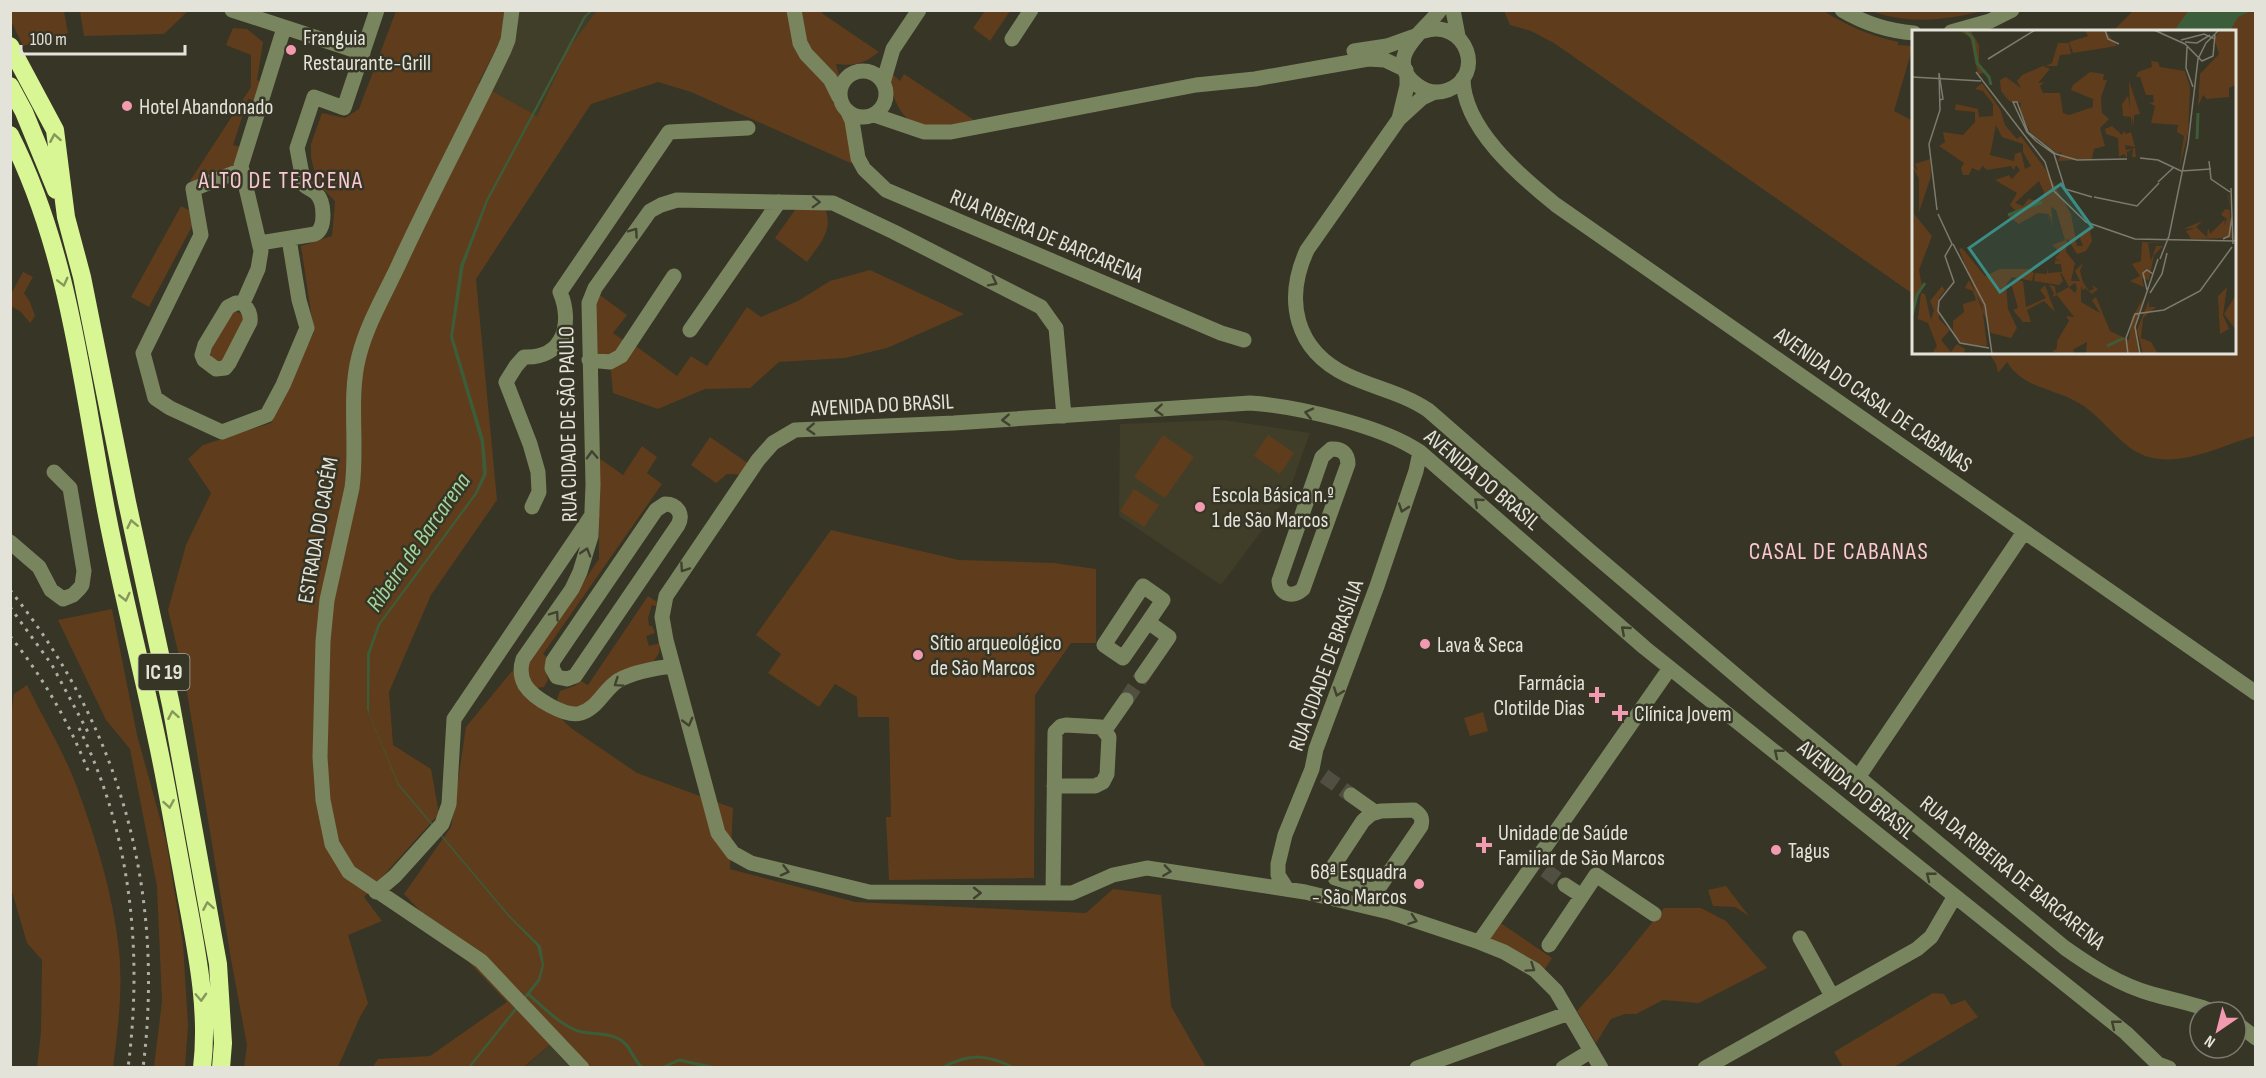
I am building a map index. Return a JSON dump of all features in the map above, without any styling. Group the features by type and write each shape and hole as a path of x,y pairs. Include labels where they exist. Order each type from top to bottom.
{"highway":[{"path":"10,46 54,130 66,217"},
{"name":"IC 19","path":"10,86 24,112 66,217 82,277 171,705 219,964 223,1043 221,1068"},
{"name":"IC 19","path":"10,135 25,164 63,280 85,387 107,515 159,747 200,973 204,1052 202,1068"},
{"path":"10,161 47,226"}],"street":[{"path":"232,10 363,53"},
{"path":"260,243 315,234 320,232 324,226 319,197 316,192 304,185 297,148 314,97 344,108 377,10"},
{"name":"ESTRADA DO CACÉM","path":"512,10 508,40 504,50 434,188 369,327 355,371 354,471 325,615 320,757 323,800 332,844 349,872 481,961 582,1068"},
{"path":"794,10 800,43 830,79 848,112 858,117 872,116 924,132 951,132 1196,85 1241,73 1387,46 1438,28 1458,36"},
{"path":"839,97 843,82 858,71 877,63 893,49 919,10"},
{"path":"1012,39 1031,10"},
{"path":"1399,119 1407,86 1405,52 1440,10"},
{"name":"AVENIDA DO CASAL DE CABANAS","path":"1453,10 1458,36 1467,49 1468,56 1463,90 1466,102 1480,126"},
{"path":"1842,10 1864,22 1898,32 1912,33"},
{"path":"1961,30 1974,27 2012,10"},
{"path":"243,303 261,260 260,243 241,166 284,28"},
{"path":"856,145 862,124 883,106 884,89 893,49"},
{"name":"AVENIDA DO CASAL DE CABANAS","path":"1196,85 1255,79 1368,59 1385,60 1407,72 1419,87 1438,92 1460,106 1480,126 1512,167 1556,205 2256,693"},
{"path":"813,60 825,67 874,74 898,114 913,129"},
{"path":"1399,119 1422,98 1453,88 1463,78"},
{"name":"RUA RIBEIRA DE BARCARENA","path":"848,112 852,121 858,158 864,169 886,190 1074,271 1244,340"},
{"name":"RUA DA RIBEIRA DE BARCARENA","path":"1399,119 1307,250 1299,271 1295,293 1300,328 1317,354 1332,368 1405,397 1428,410 1759,695 2081,959 2125,984 2188,1004"},
{"name":"RUA CIDADE DE SÃO PAULO","path":"532,507 539,492 537,472 530,444 507,382 516,366 524,357 541,357 551,351 563,335 567,313 560,292 669,132 748,128"},
{"path":"242,170 193,189 201,235 143,353 155,398 170,408 222,432 267,415 283,385 307,328 299,300 289,238"},
{"name":"RUA CIDADE DE SÃO PAULO","path":"673,666 619,680 593,706 582,713 574,714 561,712 543,700 526,687 521,676 523,659 572,589 591,536 589,303 595,288 650,212 661,205 677,200 824,202 842,206 1036,303 1056,328 1064,416"},
{"path":"690,330 779,202"},
{"path":"588,250 610,266"},
{"path":"589,360 610,362 621,356 674,276"},
{"name":"AVENIDA DO BRASIL","path":"1600,1068 1552,986 1535,970 1504,952 1479,942 1389,912 1336,898 1147,868 1113,875 1072,893 868,892 751,863 733,854 718,833 673,666 662,623 666,596 758,460 772,443 795,430 1064,416 1250,403 1268,404 1350,423 1395,438 1420,452 1670,668 2126,1033 2156,1066"},
{"path":"1340,449 1350,423"},
{"path":"1331,449 1340,449 1348,460 1303,588 1296,594 1287,594 1280,589 1279,581 1322,458 1331,449"},
{"name":"RUA CIDADE DE BRASÍLIA","path":"1287,890 1278,875 1278,864 1285,835 1318,773 1316,749 1377,586 1416,471 1420,452"},
{"path":"10,542 35,563 51,590 63,599 75,594 82,585 84,571 70,488 54,472"},
{"path":"665,504 675,506 681,516 678,525 575,676 567,680 557,677 552,668 553,661 656,510 665,504"},
{"path":"376,892 395,876 442,824 449,804 454,719 592,514"},
{"path":"1859,776 2024,532"},
{"path":"551,575 572,589"},
{"path":"1143,586 1163,600 1148,622 1123,658 1104,645 1143,586"},
{"path":"1142,676 1169,637 1148,622"},
{"path":"1479,942 1540,867 1670,668"},
{"path":"543,700 557,677"},
{"path":"1105,730 1126,700"},
{"path":"1053,893 1054,786 1055,737 1058,729 1066,725 1097,726 1105,730 1109,737 1107,774 1103,783 1095,786 1054,786"},
{"path":"1351,795 1375,812 1414,810 1420,814 1422,820 1418,833 1384,881 1377,889 1371,890 1338,880 1333,874 1333,869 1363,821 1375,812"},
{"path":"1550,945 1596,875 1654,914"},
{"path":"1565,885 1582,896"},
{"path":"1705,1068 1924,944 1931,937 1955,896"},
{"path":"1800,938 1832,996"},
{"path":"1417,1068 1569,1013"},
{"path":"1563,1068 1591,1051"}],"shaded area":[{"path":"11,10 64,11 68,33 23,46 11,21"},
{"path":"80,10 188,11 164,34 84,36"},
{"path":"1981,10 1954,17 1926,20 1898,18 1871,11"},
{"path":"2189,10 2251,10 2238,17 2231,30 2175,30"},
{"path":"396,11 505,11 501,40 478,83 537,116 568,49 597,11 821,11 879,52 859,63 836,64 864,169 691,92 658,82 591,104 476,279 497,500 431,595 389,692 393,745 431,769 439,814 364,897 382,921 348,935 368,1003 338,1067 244,1067 247,1045 185,680 168,610 186,545 211,493 188,459 203,445 271,423 314,332 301,246 332,236 335,201 317,183 311,157 311,144 322,113 345,118 359,109"},
{"path":"505,11 609,11 568,49 537,116 478,83 501,40"},
{"path":"592,11 586,17 488,201 464,265 453,336 484,440 487,474 477,494 380,625 370,654 369,713 398,783 510,916 541,946 544,965 540,981 470,1068 468,1067 538,979 542,965 537,946 508,916 398,785 367,709 367,654 378,624 475,493 483,474 481,443 450,337 460,266 486,200 584,16"},
{"path":"985,11 1010,11 990,41 973,28"},
{"path":"1504,11 1824,11 1860,30 1898,42 1898,45 1912,46 1894,111 1912,120 1912,293 1554,43 1531,31 1510,25"},
{"path":"2133,11 2255,11 2255,436 2192,457 2159,459 2144,455 2129,447 2098,417 2084,407 2021,377 2007,362 1998,373 1990,354 2236,354 2236,30 2114,30"},
{"path":"233,28 247,29 263,42 257,80 263,83 257,101 248,99 233,145 241,147 235,165 193,183 190,181 251,87 251,55 226,45"},
{"path":"889,71 900,81 904,74 974,120 942,129 929,129 909,121 902,113 893,94"},
{"path":"181,206 198,215 149,307 131,297"},
{"path":"798,206 824,206 827,215 825,236 807,262 775,238"},
{"path":"870,270 964,314 887,348 845,358 779,362 750,388 705,389 658,409 613,393 610,362 637,347 677,376 691,356 707,366 747,307 761,317 798,301 830,281"},
{"path":"23,272 33,277 24,293 35,316 30,323 21,312 11,306 11,294"},
{"path":"597,293 627,315 613,333 626,342 617,355 592,357"},
{"path":"234,311 242,314 245,321 223,361 218,362 211,359 210,353 228,314"},
{"name":"Escola Básica n.º 1 de São Marcos","path":"1224,420 1310,433 1287,497 1221,585 1119,516 1120,424"},
{"path":"1163,435 1194,457 1165,498 1134,477"},
{"path":"1268,435 1294,453 1280,474 1254,456"},
{"path":"710,437 752,466 746,475 727,474 716,483 691,465"},
{"path":"642,446 657,457 647,473 662,484 543,654 546,656 548,680 544,687 535,688 527,678 529,662 599,559 599,458 623,475"},
{"path":"1134,489 1159,505 1144,527 1120,511"},
{"path":"831,530 959,560 1054,563 1096,569 1096,643 1071,643 1035,695 1034,878 889,880 886,817 891,817 889,717 858,717 857,697 835,684 819,707 768,673 781,654 756,635"},
{"path":"648,596 657,602 656,606 652,605 648,618 649,626 652,626 655,633 646,636 649,646 660,643 659,653 653,662 601,687 585,704 576,707 560,704 557,700 560,691 581,681 588,685"},
{"path":"112,609 137,735 166,840 183,943 188,1025 185,1067 154,1067 162,1001 157,886 130,749 106,720 58,620"},
{"path":"512,671 571,728 637,773 733,808 730,869 855,902 1086,913 1113,889 1161,895 1171,1006 1206,1067 592,1068 560,1036 524,1067 372,1068 378,1059 430,1056 507,1002 404,894 451,827 466,727"},
{"path":"27,685 72,774 91,827 108,888 120,965 119,1009 113,1067 37,1067 41,1032 42,960 27,943 11,888 10,724 14,694"},
{"path":"1483,712 1488,731 1470,736 1464,718"},
{"path":"1726,886 1749,916 1735,907 1713,906 1708,890"},
{"path":"1664,908 1701,908 1726,921 1767,968 1699,1003 1663,1000 1636,1014 1625,1014 1611,1019 1596,1043 1577,1011"},
{"path":"1499,922 1552,958 1543,972 1483,944"},
{"path":"1933,993 1944,994 1951,1005 1965,1000 1978,1017 1894,1067 1843,1067 1834,1052"},
{"path":"550,1045 570,1067 524,1068"}],"waterway":[{"path":"528,994 571,1028 619,1039 627,1045 643,1068"},
{"path":"942,1068 961,1060 978,1057 995,1060 1014,1068"},
{"path":"662,1068 679,1060 716,1068"}],"tunnel":[{"path":"1126,700 1142,676"},
{"path":"1324,776 1351,795"},
{"path":"1545,870 1565,885"}],"railway":[{"path":"10,590 48,643 81,698 107,755 126,815 140,876 147,938 148,1003 143,1068"},
{"path":"10,607 52,665 89,734"},
{"path":"10,636 34,668 55,702 89,773"},
{"path":"79,728 97,768 111,809 129,894 134,981 128,1068"}],"place":[{"name":"Franguia Restaurante-Grill","path":"291,50"},
{"name":"Hotel Abandonado","path":"127,106"},
{"name":"Escola Básica n.º 1 de São Marcos","path":"1200,507"},
{"name":"Lava & Seca","path":"1425,644"},
{"name":"Sítio arqueológico de São Marcos","path":"918,655"},
{"name":"Farmácia Clotilde Dias","path":"1597,695"},
{"name":"Clínica Jovem","path":"1620,713"},
{"name":"Unidade de Saúde Familiar de São Marcos","path":"1484,845"},
{"name":"Tagus","path":"1776,850"},
{"name":"68ª Esquadra - São Marcos","path":"1419,884"}],"district":[{"name":"ALTO DE TERCENA","path":"281,180"},
{"name":"CASAL DE CABANAS","path":"1839,551"}],"water label":[{"name":"Ribeira de Barcarena","path":"418,542"}]}
